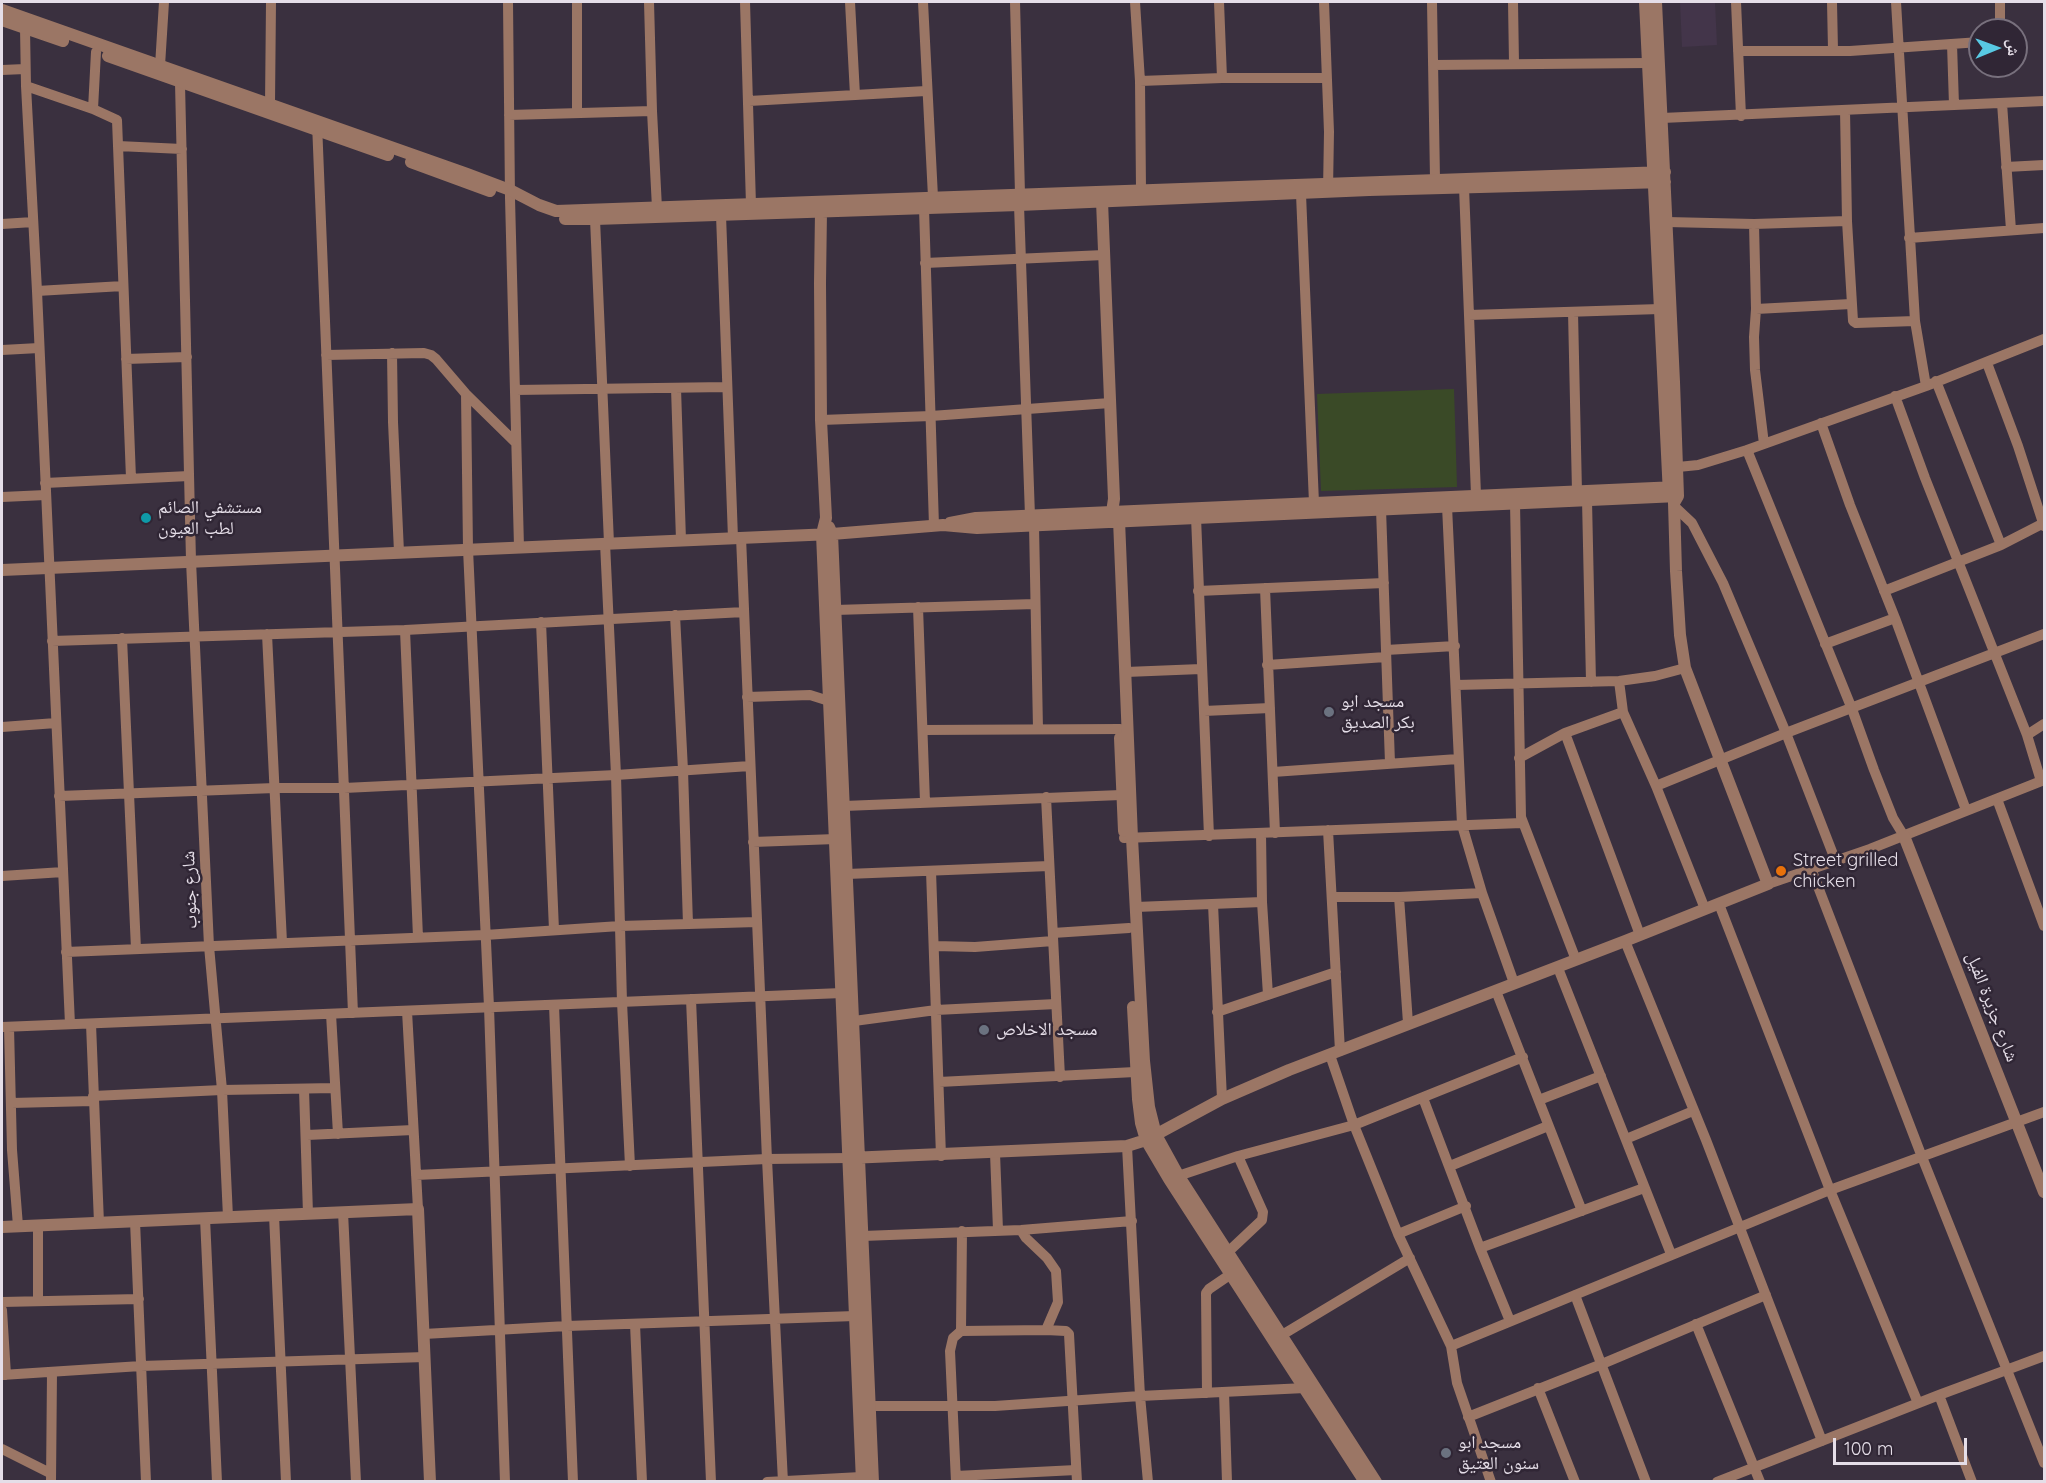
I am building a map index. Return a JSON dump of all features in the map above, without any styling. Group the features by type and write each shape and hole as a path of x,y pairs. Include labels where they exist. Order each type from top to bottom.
{"street":[{"path":"159,66 164,2"},
{"path":"270,104 271,2"},
{"path":"508,2 510,194 519,547"},
{"path":"577,2 577,112"},
{"path":"650,2 657,208"},
{"path":"745,2 751,205"},
{"path":"850,2 855,94"},
{"path":"923,2 933,197"},
{"path":"1015,2 1021,259 1038,729"},
{"path":"1136,2 1140,81 1141,190"},
{"path":"1219,2 1222,78"},
{"path":"1324,2 1329,132 1328,187"},
{"path":"1432,2 1436,179"},
{"path":"1513,2 1514,63"},
{"path":"1645,2 1647,63 1659,177 1667,222 1672,468"},
{"path":"1656,2 1662,118 1659,177 1660,309 1674,496 1678,618 1684,668 1768,884"},
{"path":"1736,2 1741,116"},
{"path":"1832,2 1833,50"},
{"path":"1896,2 1915,321 1931,384 2001,545"},
{"path":"2000,2 2000,18"},
{"path":"2,10 159,66 182,79 270,104 317,125"},
{"path":"2,20 317,125 556,211 933,197 1102,201 1301,194 1328,187 1436,179 1659,177"},
{"path":"25,28 70,1024"},
{"path":"1738,51 1850,51 1968,43"},
{"path":"1952,44 1954,105"},
{"path":"93,109 96,52"},
{"path":"1433,65 1647,63"},
{"path":"2,70 26,69"},
{"path":"1140,81 1326,78"},
{"name":"شارع جنوب","path":"182,79 191,561 209,946 222,1089 228,1217"},
{"path":"26,86 93,109 117,120 131,478"},
{"path":"749,101 926,91"},
{"path":"1662,118 2044,100"},
{"path":"2002,103 2011,230"},
{"path":"1845,110 1847,221 1853,323 1915,321"},
{"path":"509,115 652,111"},
{"path":"317,125 353,1013"},
{"path":"118,146 182,149"},
{"path":"2006,167 2044,165"},
{"path":"510,194 535,211 554,217 595,219 924,208 1141,190 1464,187 1659,177"},
{"path":"1464,187 1476,495"},
{"path":"1301,194 1314,503"},
{"path":"1102,201 1114,499 1126,672 1129,928 1135,1072 1141,1123 1231,1274 1365,1482"},
{"path":"924,208 931,416 939,525"},
{"path":"821,212 821,420 838,791 836,839 842,993 854,1158 863,1236 869,1406 865,1480"},
{"path":"722,215 727,387 744,612 783,1481"},
{"path":"595,219 616,775 622,1002 630,1166"},
{"path":"1667,222 1754,224 1847,221"},
{"path":"2,224 33,222"},
{"path":"1754,224 1755,369 1764,444"},
{"path":"1909,238 2044,228"},
{"path":"925,263 1104,255"},
{"path":"38,291 123,286"},
{"path":"1756,309 1851,304"},
{"path":"1469,315 1660,309"},
{"path":"1573,312 1577,492"},
{"path":"1672,468 1711,462 1747,450 1931,384 2044,339"},
{"path":"2,350 39,348"},
{"path":"326,355 392,353 431,355 466,394 516,443"},
{"path":"392,353 399,552"},
{"path":"126,359 187,357"},
{"path":"1884,591 2001,545 2044,524 1987,363"},
{"path":"515,390 727,387"},
{"path":"676,388 681,540"},
{"path":"466,394 468,549 489,1007 505,1482"},
{"path":"416,1175 767,1159 941,1156 1127,1146 1151,1137 1222,1099 1408,1023 1558,968 1768,884 1812,871 1904,836 2043,780 1895,396"},
{"path":"821,420 931,416 1110,403"},
{"path":"1821,423 1966,810"},
{"path":"1747,450 1852,709 1893,818 1904,836"},
{"path":"45,483 189,476"},
{"path":"2,570 827,534 939,525 962,520 1032,521 1476,495 1577,492 1674,496"},
{"path":"2,497 46,495"},
{"path":"1116,516 1196,517 1674,496"},
{"path":"1674,496 1692,523 1723,583 1786,733 1836,862"},
{"path":"1587,500 1591,682"},
{"path":"1515,503 1517,684 1522,823 1576,960"},
{"path":"1447,506 1462,825 1482,893 1514,983"},
{"path":"1381,509 1390,763"},
{"path":"1116,516 1121,795 1136,907 1144,1061 1151,1137"},
{"path":"1196,517 1209,836"},
{"path":"827,534 835,610 831,627 829,701 838,791 844,806 854,1021 855,1316 865,1480"},
{"path":"1198,591 1384,583"},
{"path":"1265,588 1275,833"},
{"path":"835,610 1035,604"},
{"path":"918,607 925,802"},
{"path":"52,641 405,630 744,612"},
{"path":"675,615 688,924"},
{"path":"1825,644 1895,618"},
{"path":"541,622 554,930"},
{"path":"405,630 418,937"},
{"path":"267,634 282,942"},
{"path":"1656,786 1786,733 2044,634"},
{"path":"122,638 136,949"},
{"path":"1267,665 1455,646"},
{"path":"1456,685 1619,681 1655,676 1684,668"},
{"path":"1126,672 1202,669"},
{"path":"1619,681 1623,712 1656,786 1705,909"},
{"path":"747,696 810,695 829,701"},
{"path":"1204,711 1270,708"},
{"path":"1519,758 1565,733 1623,712"},
{"path":"2,727 56,723"},
{"path":"2027,735 2044,724"},
{"path":"923,730 1120,729"},
{"path":"1565,733 1640,935"},
{"path":"1273,772 1458,759"},
{"path":"59,796 275,788 344,788 750,766"},
{"path":"844,806 1121,795"},
{"path":"1046,797 1060,1077"},
{"path":"1997,800 2044,926"},
{"path":"1128,838 1522,823"},
{"path":"1328,830 1336,972 1335,1053 1354,1125 1398,1234 1451,1346 1453,1363 1468,1417 1491,1482"},
{"path":"1261,833 1262,902 1268,995"},
{"name":"شارع جزيرة الفيل","path":"1904,836 2044,1192"},
{"path":"753,842 836,839"},
{"path":"847,874 1049,866"},
{"path":"931,871 941,1156"},
{"path":"1812,871 1922,1157 2044,1463"},
{"path":"2,876 63,872"},
{"path":"1332,897 1482,893"},
{"path":"1399,897 1408,1023"},
{"path":"1136,907 1262,902"},
{"path":"1213,904 1222,1099"},
{"path":"1719,904 1830,1190 1918,1403"},
{"path":"66,952 485,935 620,926 757,922"},
{"path":"935,946 975,947 1129,928"},
{"path":"1625,941 1740,1227 1822,1441"},
{"path":"1558,968 1671,1254"},
{"path":"1217,1012 1336,972"},
{"path":"1496,991 1582,1211"},
{"path":"18,1226 7,1150 11,1103 5,1027 842,993"},
{"path":"691,999 711,1482"},
{"path":"854,1021 936,1010 1056,1004"},
{"path":"554,1005 573,1482"},
{"path":"407,1011 430,1482"},
{"path":"331,1014 338,1134"},
{"path":"91,1023 99,1222"},
{"path":"1174,1177 1238,1156 1354,1125 1523,1057"},
{"path":"939,1082 1135,1072"},
{"path":"1539,1100 1601,1076"},
{"path":"11,1103 222,1089 335,1088"},
{"path":"304,1089 308,1214"},
{"path":"1423,1098 1510,1321"},
{"path":"1626,1139 1693,1111"},
{"path":"1451,1346 1830,1190 2044,1112"},
{"path":"1450,1166 1548,1126"},
{"path":"307,1135 413,1131"},
{"path":"1127,1146 1140,1396 1148,1482"},
{"path":"995,1153 998,1230"},
{"path":"1228,1252 1262,1220 1263,1212 1238,1156"},
{"path":"1174,1177 1228,1252 1376,1482"},
{"path":"1480,1248 1644,1188"},
{"path":"1398,1234 1466,1206"},
{"path":"2,1227 418,1209"},
{"path":"343,1212 356,1482"},
{"path":"274,1215 286,1482"},
{"path":"205,1218 217,1482"},
{"path":"135,1221 146,1482"},
{"path":"863,1236 1021,1230 1132,1221"},
{"path":"38,1225 38,1300"},
{"path":"1021,1230 1056,1271 1058,1302 1046,1330"},
{"path":"961,1331 962,1231"},
{"path":"1282,1335 1410,1258"},
{"path":"1208,1393 1206,1293 1231,1274"},
{"path":"1575,1295 1646,1482"},
{"path":"1468,1417 1766,1295"},
{"path":"2,1302 139,1299"},
{"path":"2,1310 4,1375 141,1366 424,1357"},
{"path":"424,1334 567,1326 855,1316"},
{"path":"635,1324 642,1482"},
{"path":"1696,1324 1760,1482"},
{"path":"1046,1330 1066,1331 1069,1334 1076,1476 956,1479 950,1351 952,1338 961,1331 1046,1330"},
{"path":"1717,1482 2044,1356"},
{"path":"2,1449 50,1477 52,1372"},
{"path":"869,1406 995,1406 1305,1388"},
{"path":"1538,1388 1575,1482"},
{"path":"1224,1392 1227,1482"},
{"path":"1939,1395 1972,1482"},
{"path":"766,1482 865,1480"}],"shaded area":[{"path":"1680,2 1715,2 1717,45 1682,47"}],"green space":[{"path":"1454,389 1457,487 1321,491 1317,394"}],"place":[{"name":"مستشفي الصائم لطب العيون","path":"146,518"},
{"name":"مسجد ابو بكر الصديق","path":"1329,712"},
{"name":"Street grilled chicken","path":"1781,871"},
{"name":"مسجد الاخلاص","path":"984,1030"},
{"name":"مسجد ابو سنون العتيق","path":"1446,1453"}]}
